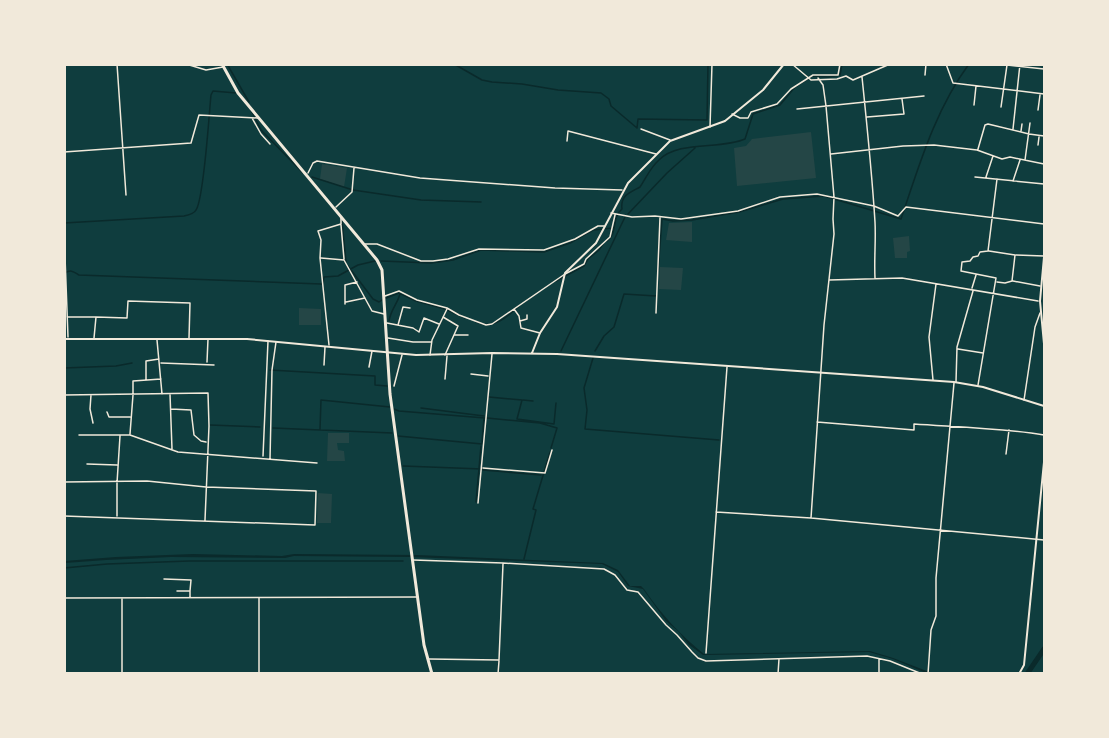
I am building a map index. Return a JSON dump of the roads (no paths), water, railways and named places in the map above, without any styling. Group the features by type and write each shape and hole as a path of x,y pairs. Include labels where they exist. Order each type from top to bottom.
{"highway":[{"path":"223,66 238,93 335,208 381,267 390,400 412,558 432,674"}],"main road":[{"path":"532,353 540,333 557,307 565,274 572,265 592,249 622,190 628,183 670,141 725,121 763,90 784,64"},
{"path":"1044,257 1040,301 1044,344"},
{"path":"66,339 268,340 430,356 532,353 955,382 978,386 1044,406"},
{"path":"1019,674 1024,665 1044,462"}],"street":[{"path":"117,64 126,195"},
{"path":"186,64 206,70 223,66"},
{"path":"710,128 712,64"},
{"path":"792,64 811,80 846,75 853,80 890,64"},
{"path":"732,114 740,118 748,118 752,112 781,102 791,89 808,77 838,75 840,64"},
{"path":"925,75 926,64"},
{"path":"946,64 953,83 1044,94"},
{"path":"1001,107 1007,65 1044,69"},
{"path":"1013,130 1020,66"},
{"path":"862,77 874,206 876,278"},
{"path":"811,518 816,422 834,234 834,197 826,106 823,85 818,78"},
{"path":"974,105 976,86"},
{"path":"1038,110 1040,94"},
{"path":"797,109 924,96"},
{"path":"866,117 904,114 902,98"},
{"path":"64,152 190,143 197,118 204,114 261,118"},
{"path":"251,118 270,144"},
{"path":"1025,160 1030,123"},
{"path":"977,150 986,124 1044,136"},
{"path":"1021,132 1022,124"},
{"path":"640,129 653,135 667,137 670,141"},
{"path":"567,141 568,131 657,154"},
{"path":"1038,145 1039,136"},
{"path":"830,154 934,145 977,150 1002,159 1007,157 1044,164"},
{"path":"985,178 993,156"},
{"path":"1013,181 1020,159"},
{"path":"307,174 313,163 317,161 420,178 555,188 622,190"},
{"path":"335,208 352,192 355,167"},
{"path":"975,177 1044,184"},
{"path":"988,251 997,179"},
{"path":"611,213 632,217 681,219 723,214 780,197 817,194 874,206 898,216 906,207 1044,224"},
{"path":"384,297 399,291 417,300 486,325 492,324 565,274 584,264 588,256 610,237 617,214"},
{"path":"341,217 344,260 366,297 372,311 370,316"},
{"path":"656,313 660,217"},
{"path":"324,365 327,346 320,258 321,240 318,231 341,224"},
{"path":"364,244 378,244 421,261 433,261 448,259 479,249 544,250 576,239 598,226 605,226"},
{"path":"64,230 66,339"},
{"path":"978,386 996,278 962,272 962,262 970,261 980,252 988,251 1044,257"},
{"path":"1012,281 1015,255"},
{"path":"320,258 344,260"},
{"path":"928,674 931,630 936,616 936,578 957,348 976,274"},
{"path":"828,280 902,278 1040,301"},
{"path":"996,282 1012,281 1041,286"},
{"path":"357,282 345,285 346,303 366,297"},
{"path":"933,381 929,337 936,284"},
{"path":"67,317 128,318 128,301 190,303 189,338"},
{"path":"398,326 402,307 410,308"},
{"path":"430,356 431,342 447,309"},
{"path":"514,309 521,328 540,333"},
{"path":"372,311 385,314"},
{"path":"1024,400 1035,327 1040,312"},
{"path":"520,321 527,319 527,315"},
{"path":"94,339 96,317"},
{"path":"443,317 459,326 446,355 445,379"},
{"path":"386,323 413,328 419,333 424,318 439,324"},
{"path":"454,335 468,335"},
{"path":"387,338 431,342"},
{"path":"157,339 162,394"},
{"path":"207,362 208,339"},
{"path":"263,458 268,340"},
{"path":"270,459 272,370 276,341"},
{"path":"957,348 984,353"},
{"path":"369,367 372,350"},
{"path":"478,503 492,353"},
{"path":"394,386 403,354"},
{"path":"146,380 146,361 160,359"},
{"path":"160,362 213,365"},
{"path":"706,653 727,367"},
{"path":"471,374 490,376"},
{"path":"130,435 134,381 161,379"},
{"path":"64,395 208,393 205,521"},
{"path":"91,394 90,410 93,423"},
{"path":"170,394 172,450"},
{"path":"171,409 191,410 194,435 201,441 208,442"},
{"path":"107,412 109,417 131,417"},
{"path":"816,422 914,430 914,424 1009,429 1044,435"},
{"path":"1006,454 1009,429"},
{"path":"79,435 130,435 172,450 317,463"},
{"path":"117,516 120,435"},
{"path":"481,468 544,473 552,450"},
{"path":"87,464 118,465"},
{"path":"64,482 147,481 206,487 316,491 315,525 117,516 64,516"},
{"path":"716,512 811,518 1044,540"},
{"path":"412,558 604,569 615,575 627,590 638,592 698,658 706,660 867,656 922,674"},
{"path":"498,674 503,563"},
{"path":"164,579 191,580 190,598"},
{"path":"177,591 190,591"},
{"path":"64,598 418,597"},
{"path":"122,598 122,674"},
{"path":"259,598 259,674"},
{"path":"778,674 779,658"},
{"path":"428,659 499,660"},
{"path":"879,659 879,674"}],"waterway":[{"path":"227,64 249,102"},
{"path":"454,64 482,80 492,82 601,93 609,99 611,106 637,128 638,119 707,120 708,64"},
{"path":"607,241 622,209 624,197 640,187 659,160 667,154 688,147 724,144 745,139 753,114 780,105 795,87 812,76 840,75 842,64"},
{"path":"658,272 662,219 692,220 739,212 783,199 824,196 901,219 937,119 969,64"},
{"path":"64,223 184,216 194,212 199,203 206,156 211,95 213,91 236,93"},
{"path":"251,110 261,130 303,173"},
{"path":"628,214 667,173 695,148"},
{"path":"312,177 353,190 421,200 481,202"},
{"path":"561,351 625,217"},
{"path":"342,221 346,262"},
{"path":"381,261 431,263 453,260 481,250 544,252 570,243 593,230 613,228"},
{"path":"556,281 584,266 603,244"},
{"path":"64,309 65,273 69,271 79,275 321,284 324,277 338,276 358,265 375,261"},
{"path":"348,266 373,299 379,302 382,300"},
{"path":"386,298 399,293 465,318"},
{"path":"389,321 400,294"},
{"path":"595,351 604,336 614,327 624,294 656,296"},
{"path":"476,322 489,324 500,321 520,305"},
{"path":"593,358 584,388 587,410 585,429 719,440"},
{"path":"64,368 116,366 132,363"},
{"path":"270,370 375,376 375,385 387,386"},
{"path":"489,397 522,400 517,419 554,424 556,403"},
{"path":"320,429 321,400 390,407"},
{"path":"523,400 533,401"},
{"path":"421,408 484,416"},
{"path":"394,409 485,418"},
{"path":"398,436 482,444 484,418"},
{"path":"487,418 540,423 557,428 551,448"},
{"path":"210,425 260,427"},
{"path":"273,428 392,433"},
{"path":"476,502 481,446"},
{"path":"524,559 536,510 533,509 550,452"},
{"path":"403,466 482,469"},
{"path":"483,470 541,475"},
{"path":"64,568 189,561 403,561"},
{"path":"1027,674 1044,649"}]}
